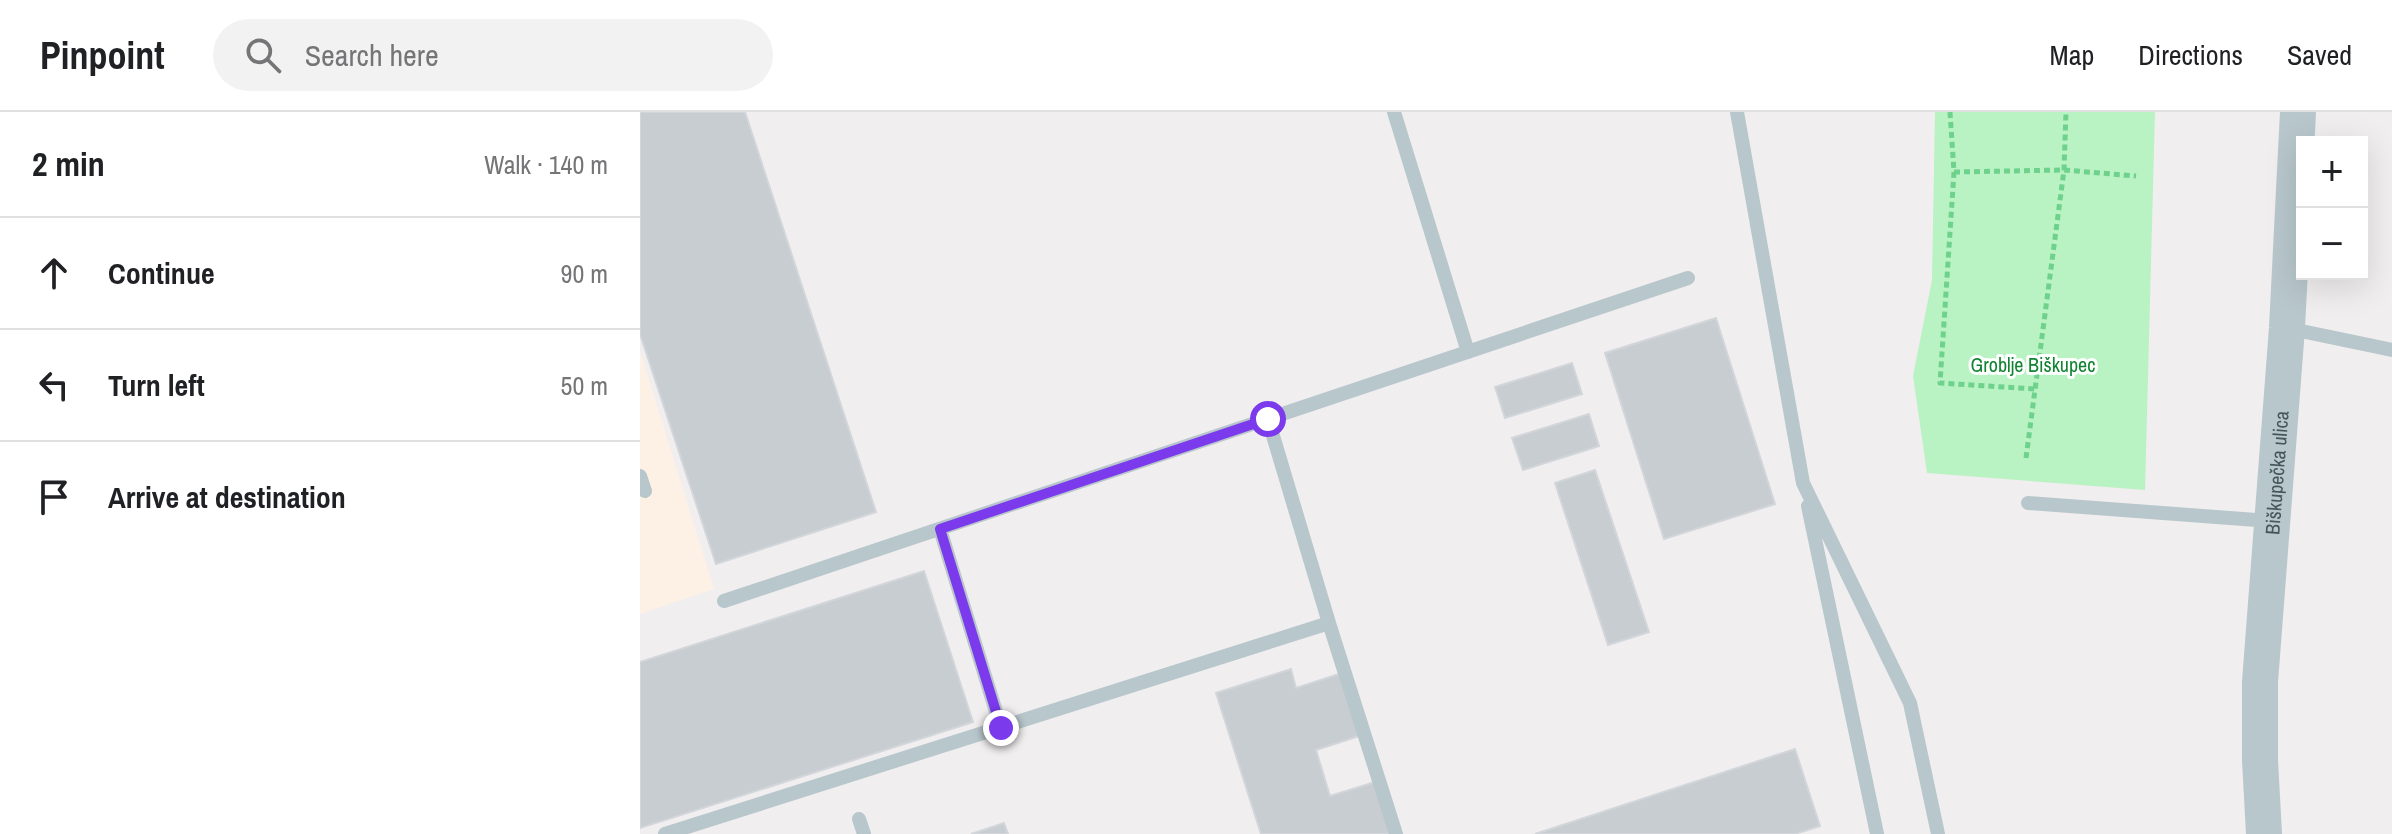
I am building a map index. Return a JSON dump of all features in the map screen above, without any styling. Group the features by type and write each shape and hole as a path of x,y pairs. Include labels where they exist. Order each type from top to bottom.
{"street":[{"name":"Biškupečka ulica","path":"2264,834 2260,682 2287,328 2298,112"}],"lane":[{"path":"1394,112 1468,352"},
{"path":"1737,112 1803,483 1877,834"},
{"path":"724,601 1688,278"},
{"path":"2287,328 2392,350"},
{"path":"1268,419 1396,834"},
{"path":"640,476 645,491"},
{"path":"1803,483 1910,703 1938,834"},
{"path":"2028,503 2271,521"},
{"path":"940,529 1001,728"},
{"path":"665,834 1329,623"},
{"path":"859,819 864,834"}],"path":[{"path":"1950,112 1954,172 1940,383 2035,389"},
{"path":"2026,458 2064,170 2066,112"},
{"path":"1954,172 2064,170 2136,176"}],"shaded area":[{"path":"640,351 714,589 640,614"}],"green space":[{"name":"Groblje Biškupec","path":"1935,112 2155,112 2145,490 1927,473 1913,376 1932,280"}],"building":[{"path":"640,112 745,112 876,512 716,564 640,334"},
{"path":"1716,318 1775,504 1664,539 1605,353"},
{"path":"1572,363 1582,394 1505,418 1495,387"},
{"path":"1589,414 1599,446 1523,470 1512,438"},
{"path":"1595,470 1649,632 1608,645 1555,483"},
{"path":"924,571 973,722 640,828 640,662"},
{"path":"1291,669 1296,688 1339,674 1359,736 1316,750 1330,796 1375,782 1392,834 1261,834 1216,693"},
{"path":"1795,749 1820,826 1795,834 1535,834"},
{"path":"1004,823 1008,834 971,834"}],"route":[{"path":"1001,728 940,529 1268,419"}]}
